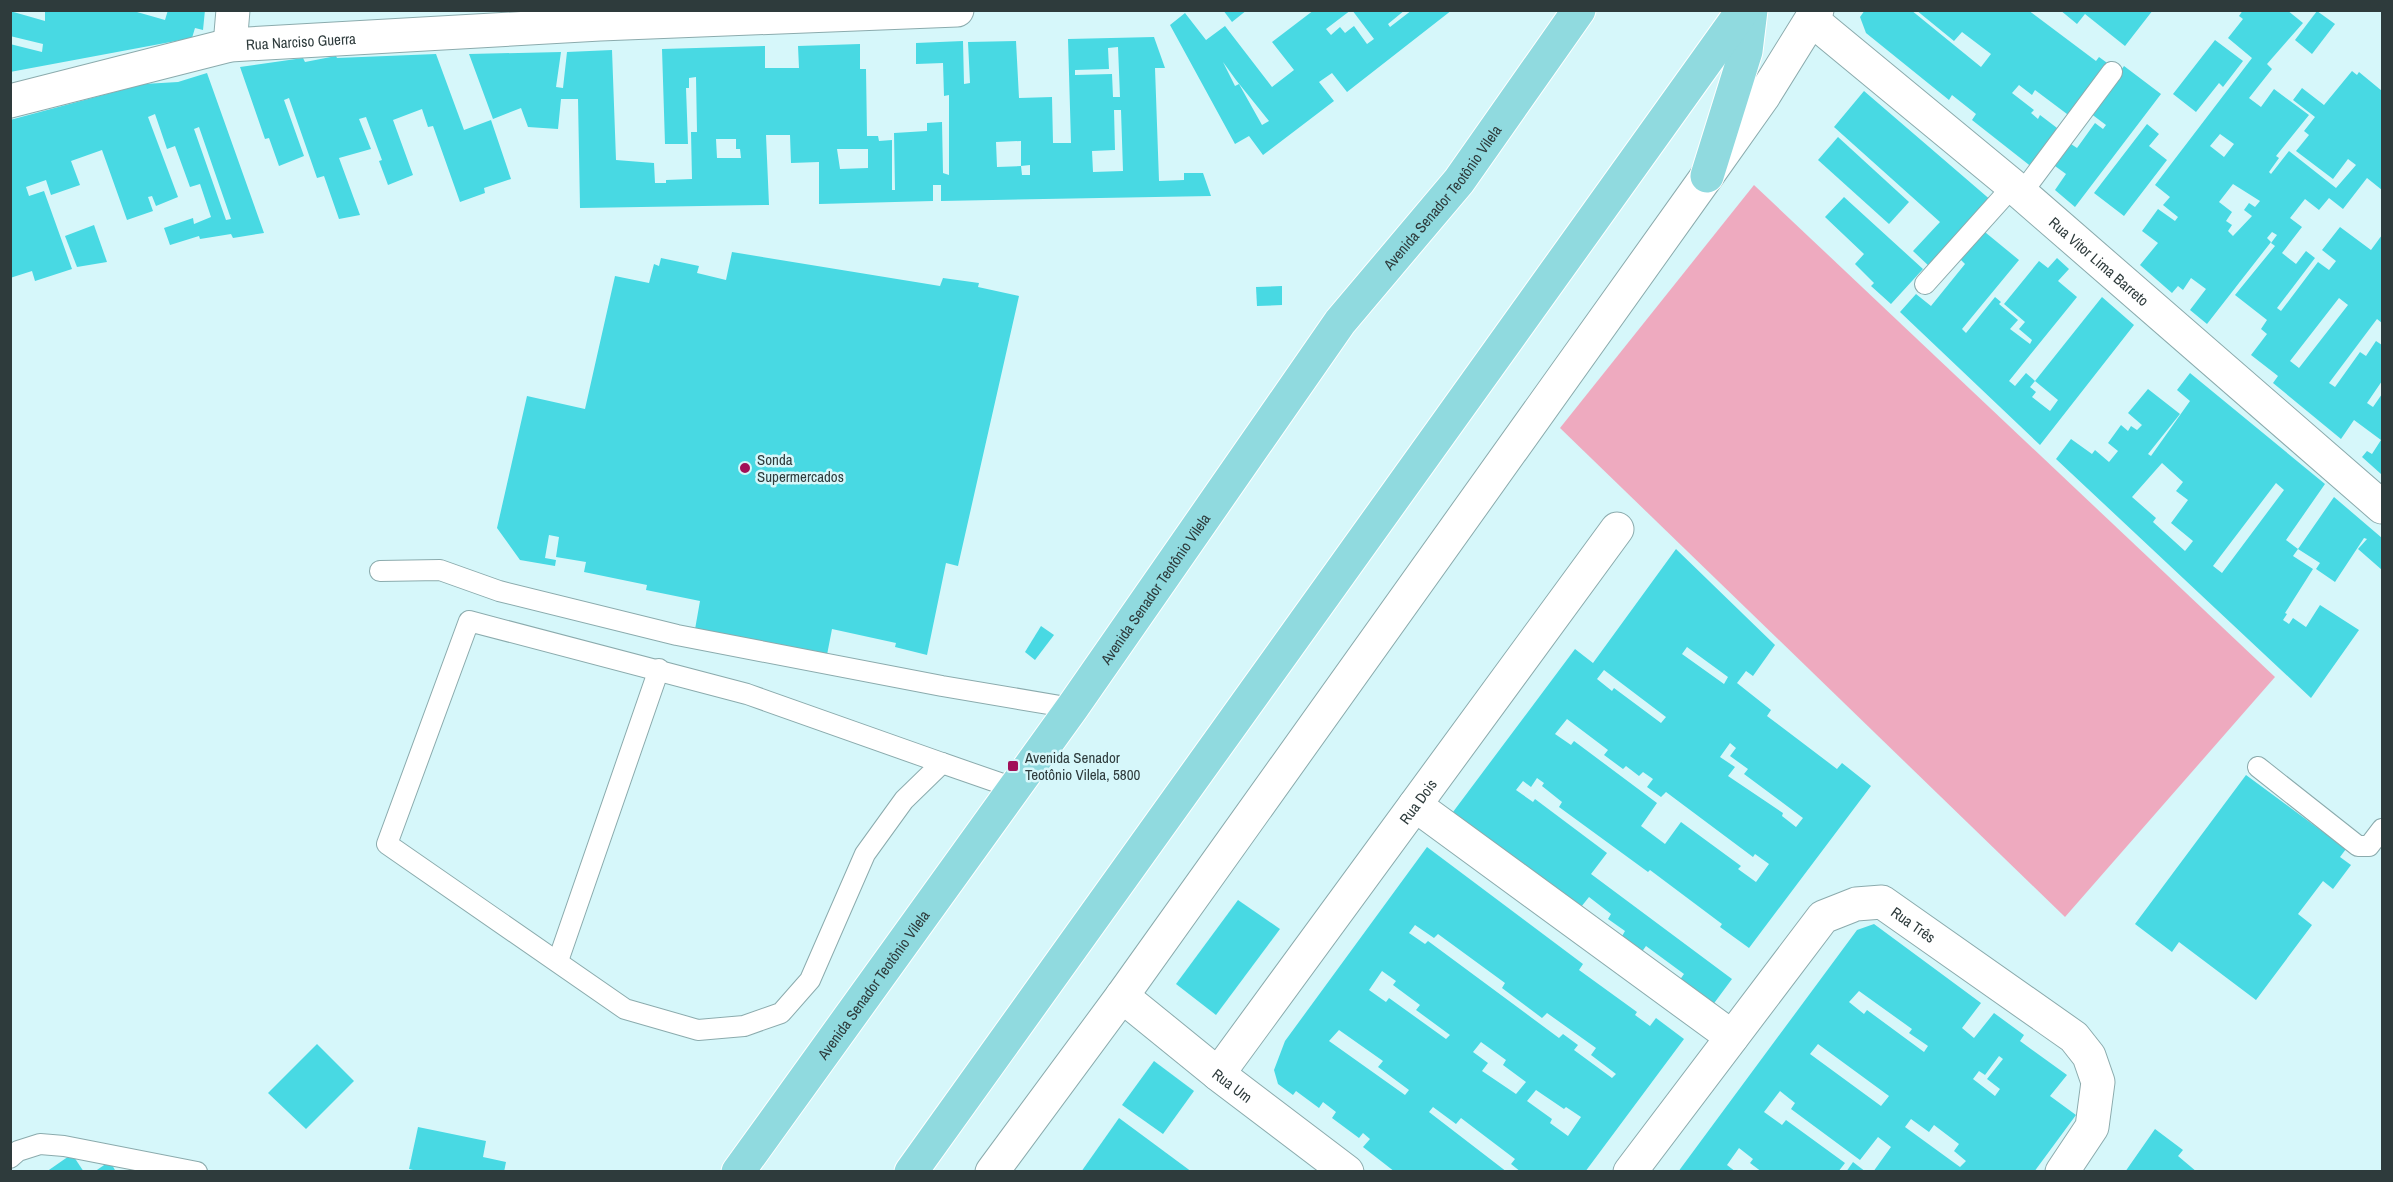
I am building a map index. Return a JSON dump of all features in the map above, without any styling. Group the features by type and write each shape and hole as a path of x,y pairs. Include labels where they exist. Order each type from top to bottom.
{"main road":[{"name":"Avenida Senador Teotônio Vilela","path":"738,1172 1072,708 1340,322 1459,181 1579,10"},
{"path":"911,1172 1743,10"},
{"path":"1707,176 1746,51 1751,10"}],"street":[{"path":"230,45 233,10"},
{"name":"Rua Narciso Guerra","path":"10,101 230,45 601,17 957,10"},
{"path":"992,1172 1122,996 1707,176 1815,15"},
{"name":"Rua Vitor Lima Barreto","path":"1815,15 2382,507"},
{"name":"Rua Dois","path":"1218,1074 1617,529"},
{"path":"1415,805 1731,1037"},
{"name":"Rua Três","path":"1630,1172 1823,917 1856,904 1882,902 2074,1037 2089,1056 2098,1082 2092,1127 2062,1172"},
{"name":"Rua Um","path":"1122,996 1218,1074 1347,1172"}],"lane":[{"path":"1926,284 2017,190 2112,72"},
{"path":"380,570 440,570 499,591 677,635 942,686 1072,708"},
{"path":"942,763 904,800 865,854 810,980 781,1013 744,1026 698,1030 625,1009 387,844 469,621 659,669 747,694 1014,788"},
{"path":"558,961 659,669"},
{"path":"2258,767 2358,846 2369,846 2382,829"},
{"path":"10,1158 29,1148 48,1145 197,1172"}],"shaded area":[{"path":"1754,185 2275,677 2065,917 1560,428"}],"building":[{"path":"45,10 130,10 165,20 168,10 205,10 203,30 195,28 192,38 10,72 10,44 42,52 43,44 10,36 10,11 45,21"},
{"path":"1223,10 1247,10 1232,22"},
{"path":"1314,10 1351,10 1326,29 1331,35 1340,27 1345,33 1354,26 1367,44 1374,39 1352,10 1405,10 1388,24 1390,27 1412,10 1452,10 1347,92 1332,73 1319,82 1334,101 1263,155 1249,136 1235,144 1170,25 1185,13 1206,40 1225,26 1272,87 1294,70 1272,42","holes":["1223,62 1269,121 1262,125 1239,84 1235,86"]},
{"path":"1865,10 1911,10 1981,67 1991,54 1962,32 1954,41 1916,10 2028,10 2096,61 2099,57 2110,65 2071,117 2035,90 2032,95 2019,85 2012,93 2034,110 2031,113 2038,119 2040,115 2061,131 2033,168 1972,120 1976,114 1952,95 1949,100 1866,33 1860,17"},
{"path":"2060,10 2153,10 2125,46 2085,14 2077,24"},
{"path":"2243,10 2287,10 2303,23 2267,64 2272,69 2249,98 2261,107 2274,89 2309,115 2276,156 2279,158 2269,172 2271,174 2289,151 2336,188 2356,165 2348,159 2333,179 2296,151 2309,135 2304,131 2315,117 2293,100 2302,88 2324,105 2352,71 2357,75 2359,72 2382,91 2382,190 2367,178 2343,209 2329,198 2319,210 2305,199 2290,218 2302,227 2282,253 2296,264 2306,251 2315,258 2277,308 2281,311 2318,262 2329,270 2336,261 2322,250 2340,227 2371,250 2382,235 2382,323 2377,319 2329,383 2335,387 2360,352 2366,356 2376,341 2382,345 2382,381 2367,403 2373,407 2382,394 2381,474 2362,457 2367,451 2372,454 2381,440 2354,420 2341,439 2273,383 2278,376 2251,355 2267,334 2261,329 2267,320 2235,295 2275,246 2271,243 2277,235 2272,232 2267,238 2271,242 2207,324 2190,310 2206,289 2191,278 2183,290 2178,286 2172,293 2140,265 2158,243 2142,231 2158,209 2175,221 2178,217 2163,205 2170,197 2155,185 2252,58 2228,38 2243,19 2239,16","holes":["2220,134 2234,144 2224,157 2210,146","2233,184 2260,201 2255,207 2249,203 2244,210 2252,216 2233,236 2228,231 2232,225 2226,221 2232,212 2219,202","2339,298 2348,305 2299,368 2290,361"]},
{"path":"2317,11 2335,24 2312,54 2295,40"},
{"path":"1154,37 1165,68 1155,68 1159,181 1184,180 1184,173 1203,173 1211,196 941,201 941,185 933,185 933,201 819,204 819,162 791,163 790,135 766,135 769,205 580,208 578,99 561,99 558,129 528,127 521,108 493,119 469,54 561,52 556,87 563,88 567,52 612,50 616,160 654,163 655,183 666,183 666,180 692,179 691,132 697,132 696,77 689,78 689,88 686,88 688,144 665,144 662,49 765,46 765,68 799,68 798,46 860,44 860,69 866,69 867,136 878,136 879,141 892,140 892,190 895,190 894,133 927,131 927,123 942,122 943,173 949,175 949,95 944,96 943,63 916,64 916,43 963,41 964,84 970,83 968,42 1016,41 1019,98 1052,97 1053,143 1071,143 1068,39","holes":["1118,47 1120,97 1113,97 1112,74 1075,75 1075,70 1109,69 1108,48","1114,110 1121,110 1123,171 1093,172 1092,151 1115,150","716,139 736,139 736,149 740,149 741,158 717,158","1021,141 1021,166 997,167 996,142","837,149 868,149 868,168 840,169","1030,165 1030,175 1022,175 1021,166"]},
{"path":"2215,40 2243,61 2223,87 2219,83 2196,112 2173,94"},
{"path":"436,54 464,130 491,120 511,179 484,188 485,193 460,202 433,126 428,127 422,109 393,120 413,175 388,185 379,161 382,160 366,117 359,119 371,149 339,158 360,215 339,219 324,176 317,178 289,98 284,100 304,156 279,166 269,138 265,139 240,67 303,58 305,62 336,56 337,58"},
{"path":"2124,66 2161,94 2075,207 2055,190 2066,174 2055,166 2071,144 2077,148 2095,123 2103,129 2106,125 2090,113"},
{"path":"207,73 264,233 233,238 231,234 200,239 199,236 170,245 164,228 193,218 194,224 211,217 200,184 190,187 175,146 167,149 155,114 148,117 178,197 156,206 152,196 148,197 153,211 127,220 102,150 71,161 80,185 51,195 46,180 26,187 29,196 44,191 72,269 35,281 32,271 10,278 10,120 144,84 178,82","holes":["199,127 231,219 226,220 194,129"]},
{"path":"1864,91 1993,202 1930,267 1913,251 1940,222 1834,127"},
{"path":"2147,124 2159,134 2149,146 2167,160 2124,216 2094,193"},
{"path":"1838,137 1909,202 1889,224 1818,160"},
{"path":"1844,197 1923,269 1891,304 1871,286 1874,283 1855,264 1864,254 1825,217"},
{"path":"94,225 107,262 77,267 65,236"},
{"path":"1980,228 2019,260 1962,329 1966,333 1995,297 2001,302 1999,304 2018,320 2010,329 2030,344 2032,340 2019,329 2025,322 2004,304 2039,261 2048,268 2057,258 2069,269 2058,281 2077,297 2009,381 2015,386 2026,373 2035,381 2102,297 2134,325 2040,445 1900,312 1916,294 1931,306 1965,264 1957,256","holes":["2035,381 2058,400 2050,411 2032,397 2036,392 2030,387"]},
{"name":"Sonda Supermercados","path":"732,252 940,286 943,278 979,283 978,287 1019,296 958,566 946,563 927,655 895,647 896,643 832,629 826,660 694,635 700,601 646,590 647,585 584,572 586,562 556,557 559,537 549,535 545,558 556,560 555,566 520,560 497,528 527,396 585,409 615,276 649,283 654,264 659,266 661,258 699,266 697,273 726,280"},
{"path":"1282,286 1282,305 1257,306 1256,287"},
{"path":"2190,373 2325,484 2286,540 2298,549 2293,556 2313,569 2285,613 2287,614 2283,620 2289,624 2293,618 2306,627 2320,605 2359,630 2311,698 2056,459 2071,439 2092,454 2095,450 2109,462 2118,451 2108,443 2121,425 2128,431 2131,426 2137,430 2142,425 2128,413 2148,389 2180,414 2148,454 2151,456 2190,401 2177,390","holes":["2162,463 2183,482 2176,491 2188,500 2171,523 2193,541 2185,551 2153,522 2156,518 2132,497","2276,483 2284,490 2222,573 2213,566"]},
{"path":"2334,497 2382,538 2382,570 2358,549 2367,539 2364,538 2335,582 2316,569 2320,563 2298,549"},
{"path":"1676,549 1775,645 1753,676 1746,671 1737,683 1771,710 1767,716 1837,769 1842,763 1871,786 1749,948 1720,927 1722,924 1650,870 1648,872 1559,807 1562,802 1542,786 1544,783 1537,778 1531,787 1523,781 1516,790 1533,802 1535,799 1607,853 1591,874 1732,979 1712,1006 1679,981 1684,974 1646,946 1641,953 1621,938 1625,931 1608,919 1611,914 1589,897 1581,907 1453,812 1575,649 1593,663","holes":["1687,647 1728,677 1724,684 1682,654","1604,670 1666,717 1661,723 1614,688 1612,691 1597,679","1567,719 1608,750 1604,755 1623,769 1626,766 1639,776 1643,772 1653,779 1647,787 1661,797 1666,792 1753,857 1755,854 1769,864 1756,882 1738,869 1741,866 1681,822 1665,844 1641,826 1657,803 1574,741 1571,745 1555,734","1730,743 1736,748 1730,756 1748,769 1744,774 1803,818 1796,827 1782,816 1783,813 1728,776 1735,767 1720,757"]},
{"path":"1041,626 1054,635 1035,660 1025,652"},
{"path":"2246,775 2346,849 2340,857 2351,865 2333,889 2323,881 2298,914 2312,925 2256,1000 2179,942 2172,952 2135,924"},
{"path":"1427,847 1583,964 1579,970 1637,1012 1635,1015 1650,1026 1656,1018 1684,1039 1585,1172 1521,1172 1511,1164 1515,1159 1461,1118 1456,1124 1433,1107 1429,1112 1507,1172 1395,1172 1363,1147 1370,1139 1363,1133 1359,1138 1332,1118 1336,1112 1323,1102 1319,1108 1296,1091 1293,1095 1278,1084 1274,1070 1285,1041","holes":["1415,925 1434,938 1438,934 1505,983 1502,988 1542,1018 1547,1013 1596,1048 1591,1055 1616,1074 1612,1078 1574,1050 1578,1045 1563,1034 1559,1038 1428,941 1425,944 1409,933","1382,971 1396,981 1393,985 1420,1005 1416,1010 1450,1035 1446,1039 1389,998 1386,1002 1369,990","1339,1030 1383,1061 1378,1067 1409,1090 1405,1095 1329,1041","1481,1042 1506,1060 1503,1065 1526,1082 1516,1094 1482,1071 1488,1063 1473,1052","1536,1090 1564,1109 1566,1107 1581,1117 1568,1136 1550,1123 1552,1119 1527,1101"]},
{"path":"1238,900 1280,929 1216,1015 1176,984"},
{"path":"1874,924 1981,1003 1962,1028 1974,1038 1994,1013 2024,1035 2020,1041 2067,1075 2050,1096 2076,1115 2034,1172 1873,1172 1891,1147 1878,1137 1860,1160 1791,1109 1795,1103 1780,1091 1764,1112 1782,1125 1786,1120 1845,1163 1838,1172 1762,1172 1750,1163 1753,1159 1739,1148 1727,1165 1736,1172 1678,1172 1857,930","holes":["1859,991 1912,1029 1909,1033 1928,1046 1924,1052 1867,1010 1864,1014 1849,1002","1818,1044 1889,1096 1881,1106 1810,1054","1999,1056 2003,1059 1987,1079 2000,1089 1995,1096 1973,1079 1979,1071 1985,1075","1911,1119 1929,1132 1934,1125 1959,1144 1954,1151 1966,1161 1960,1167 1905,1127"]},
{"path":"317,1044 354,1081 306,1129 268,1093"},
{"path":"1154,1061 1194,1091 1163,1134 1122,1105"},
{"path":"1119,1118 1192,1172 1081,1172"},
{"path":"418,1127 486,1141 483,1157 506,1162 504,1172 421,1172 409,1169"},
{"path":"2155,1129 2183,1150 2178,1156 2197,1172 2125,1172"},
{"path":"72,1154 84,1172 46,1172"},
{"path":"110,1161 116,1172 94,1172"},
{"path":"1853,1162 1866,1172 1846,1172"}],"place":[{"name":"Sonda Supermercados","path":"745,468"},
{"name":"Avenida Senador Teotônio Vilela, 5800","path":"1013,766"}]}
